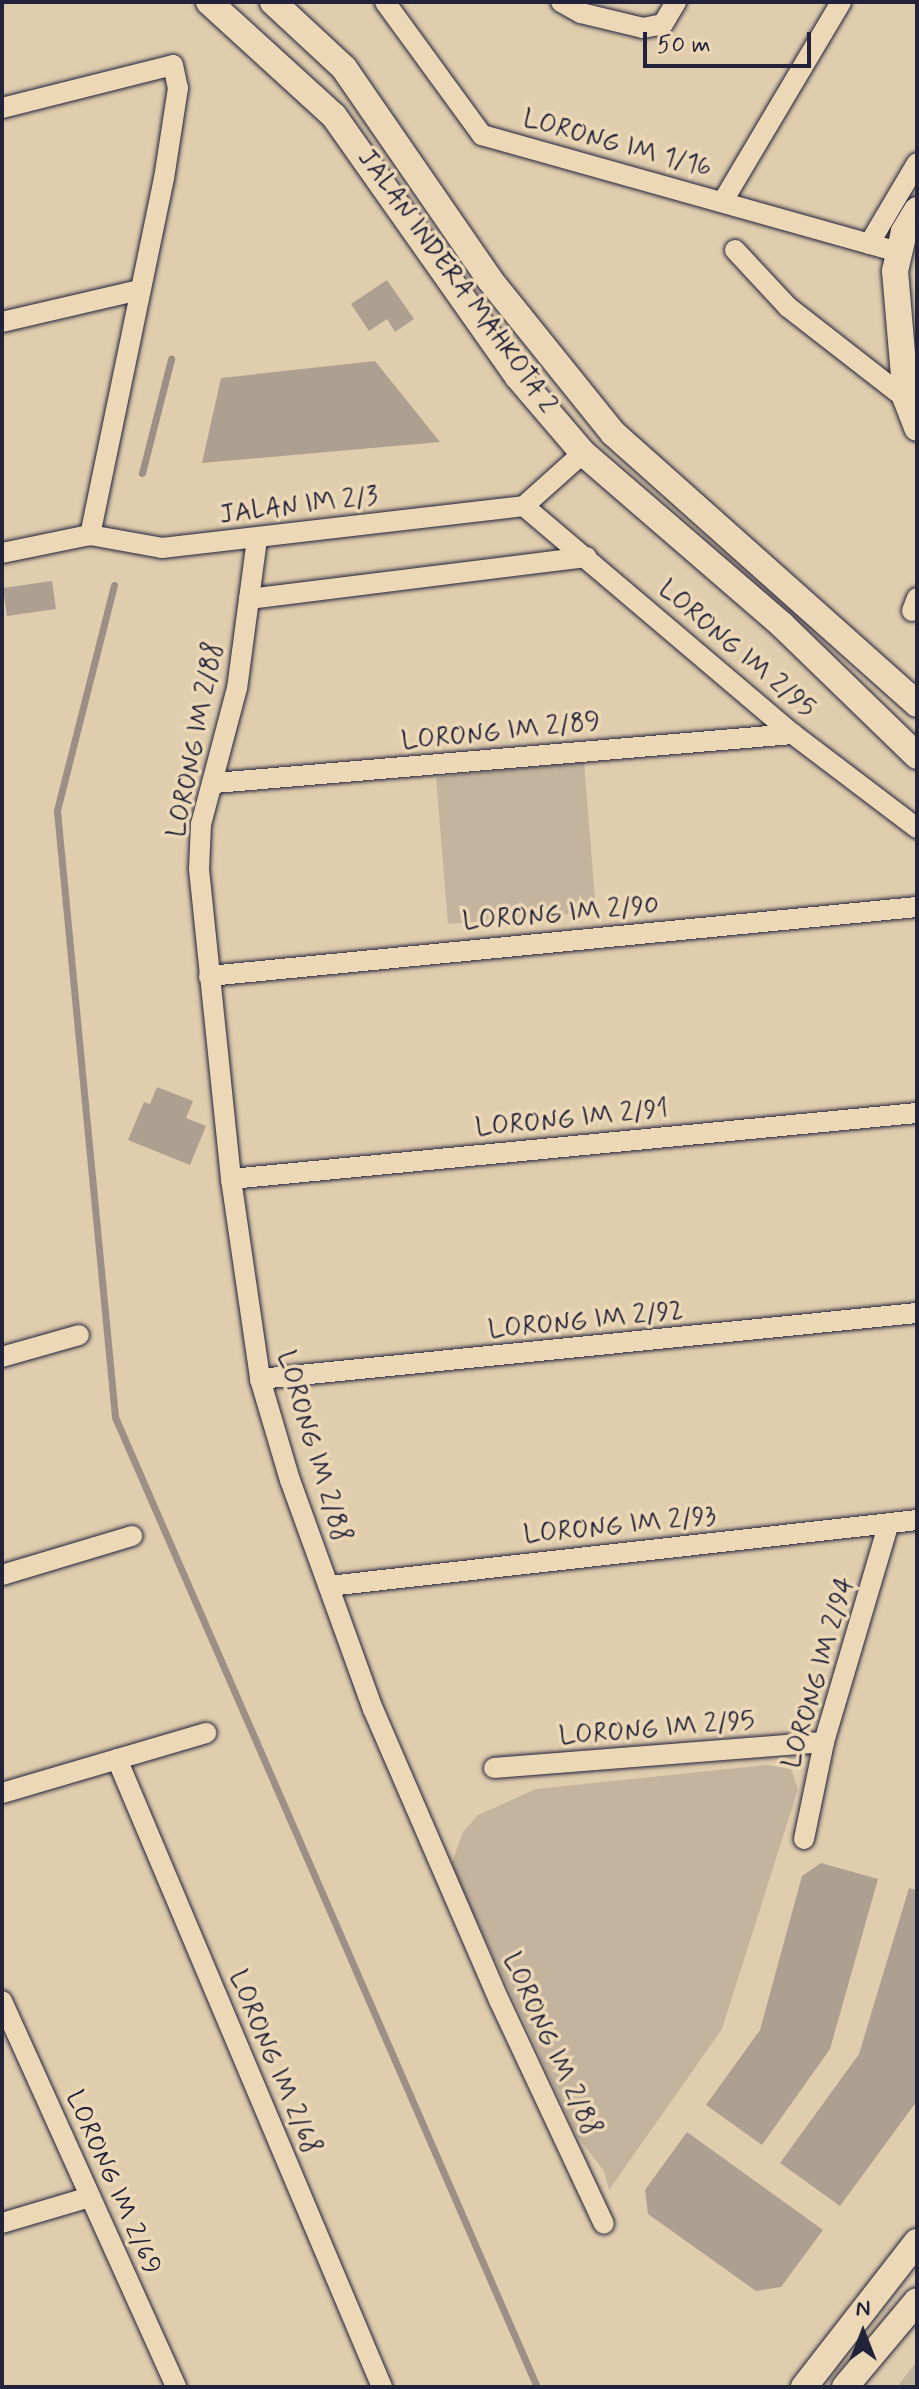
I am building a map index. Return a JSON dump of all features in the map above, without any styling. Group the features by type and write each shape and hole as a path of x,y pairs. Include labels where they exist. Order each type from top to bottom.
{"street":[{"name":"JALAN INDERA MAHKOTA 2","path":"209,2 334,116 518,377 583,453 782,625 917,756"},
{"name":"LORONG IM 1/16","path":"385,2 482,135 898,252"},
{"path":"561,2 643,28 663,24 676,2"},
{"path":"723,201 841,2"},
{"name":"JALAN INDERA MAHKOTA 2","path":"285,6 344,68 490,280 613,433 917,704"},
{"path":"2,108 173,65 178,88 164,178 90,535"},
{"path":"869,244 917,163"},
{"path":"917,210 898,252 897,322 906,399 917,428"},
{"path":"735,250 788,307 906,399"},
{"path":"2,322 139,290"},
{"path":"524,506 583,453"},
{"name":"JALAN IM 2/3","path":"2,553 90,535 162,548 524,506"},
{"name":"LORONG IM 2/95","path":"524,506 793,734 917,828"},
{"name":"LORONG IM 2/88","path":"257,539 237,688 215,783 201,824 200,854 209,976 231,1179 260,1379 373,1709 499,2000 604,2224"},
{"path":"249,599 586,557"},
{"name":"LORONG IM 2/89","path":"215,783 793,734"},
{"name":"LORONG IM 2/90","path":"209,976 917,907"},
{"name":"LORONG IM 2/91","path":"231,1179 917,1113"},
{"name":"LORONG IM 2/92","path":"260,1379 917,1313"},
{"path":"2,1357 79,1335"},
{"name":"LORONG IM 2/93","path":"329,1586 917,1520"},
{"name":"LORONG IM 2/94","path":"804,1839 824,1742 889,1523"},
{"path":"2,1575 132,1536"},
{"path":"2,1793 206,1733"},
{"name":"LORONG IM 2/95","path":"494,1768 824,1742"},
{"name":"LORONG IM 2/68","path":"117,1759 382,2387"},
{"name":"LORONG IM 2/69","path":"3,2008 176,2387"},
{"path":"2,2223 90,2197"},
{"path":"804,2387 917,2242"},
{"path":"845,2387 917,2301"}],"shaded area":[{"path":"584,762 596,912 448,924 436,777"},
{"path":"767,1765 791,1769 798,1789 722,2029 609,2190 604,2171 577,2136 451,1865 463,1832 478,1815 536,1789"},
{"path":"917,2361 917,2387 897,2387"}],"building":[{"path":"387,280 414,319 395,332 387,319 369,331 351,304"},
{"path":"375,361 440,442 202,463 221,378"},
{"path":"52,581 56,609 7,616 3,588"},
{"path":"157,1087 193,1101 186,1118 206,1126 190,1165 128,1140 144,1102 150,1104"},
{"path":"821,1863 878,1879 830,2049 762,2145 706,2105 760,2030 802,1876"},
{"path":"909,1888 917,1890 917,2101 840,2206 780,2163 859,2054"},
{"path":"687,2132 823,2230 781,2287 756,2291 648,2214 645,2190"}],"waterway":[{"path":"142,473 171,359"},
{"path":"114,585 57,811 115,1417 537,2387"}]}
